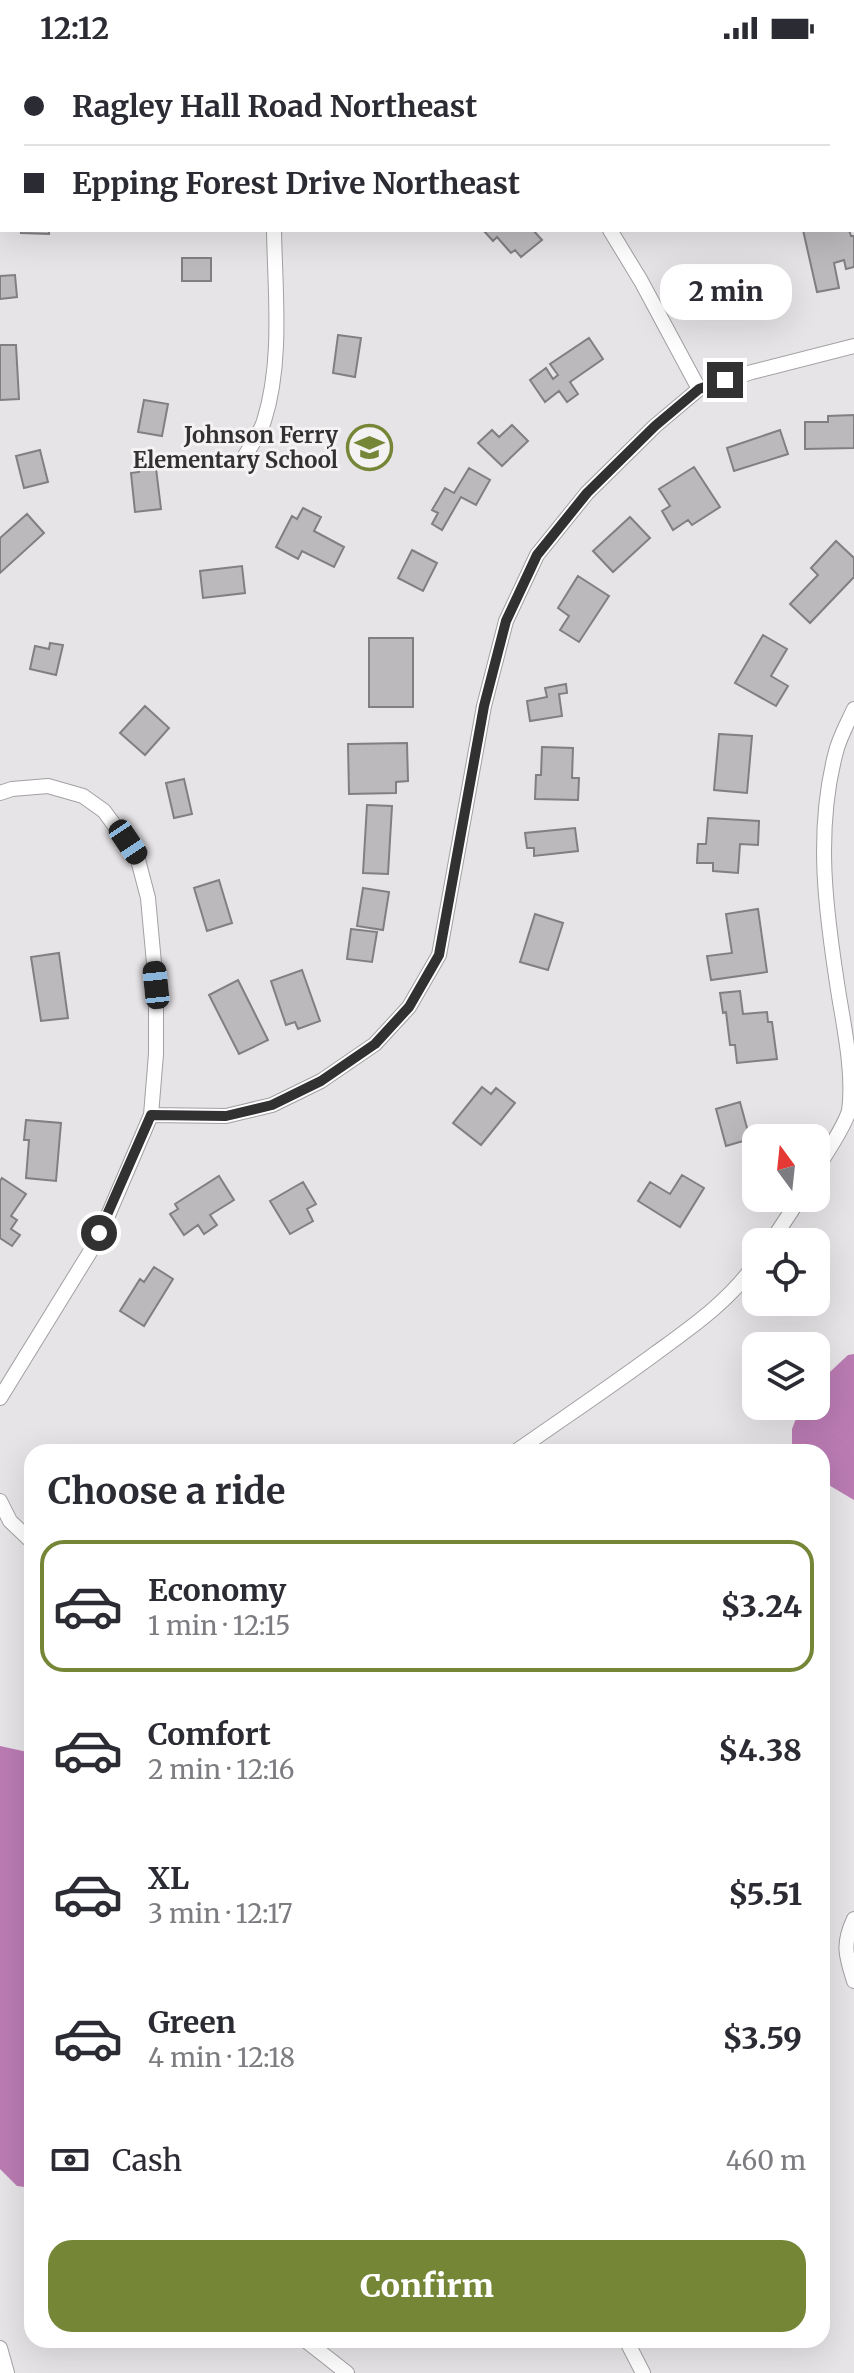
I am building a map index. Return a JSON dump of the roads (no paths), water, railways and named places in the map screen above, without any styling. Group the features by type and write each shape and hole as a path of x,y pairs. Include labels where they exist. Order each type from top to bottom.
{"street":[{"path":"243,459 263,425 268,405 275,351 274,232"},
{"path":"611,232 699,389"},
{"path":"151,1115 226,1116 272,1105 321,1081 375,1044 409,1007 439,955 493,667 506,621 537,555 587,493 655,426 699,389 854,346"},
{"path":"830,1145 849,1112 853,1080 831,944 824,883 823,837 827,795 838,746 854,709"},
{"path":"0,793 48,786 83,796 104,811 137,856 148,898 156,985 156,1054 151,1115 90,1252 0,1398"},
{"path":"527,1444 714,1310 742,1281"},
{"path":"0,1501 10,1521 24,1534"},
{"path":"854,1919 845,1947 854,1981"},
{"path":"0,2348 7,2373"},
{"path":"315,2348 347,2373"},
{"path":"630,2348 643,2373"}],"place":[{"name":"Johnson Ferry Elementary School","path":"369,448"}]}
